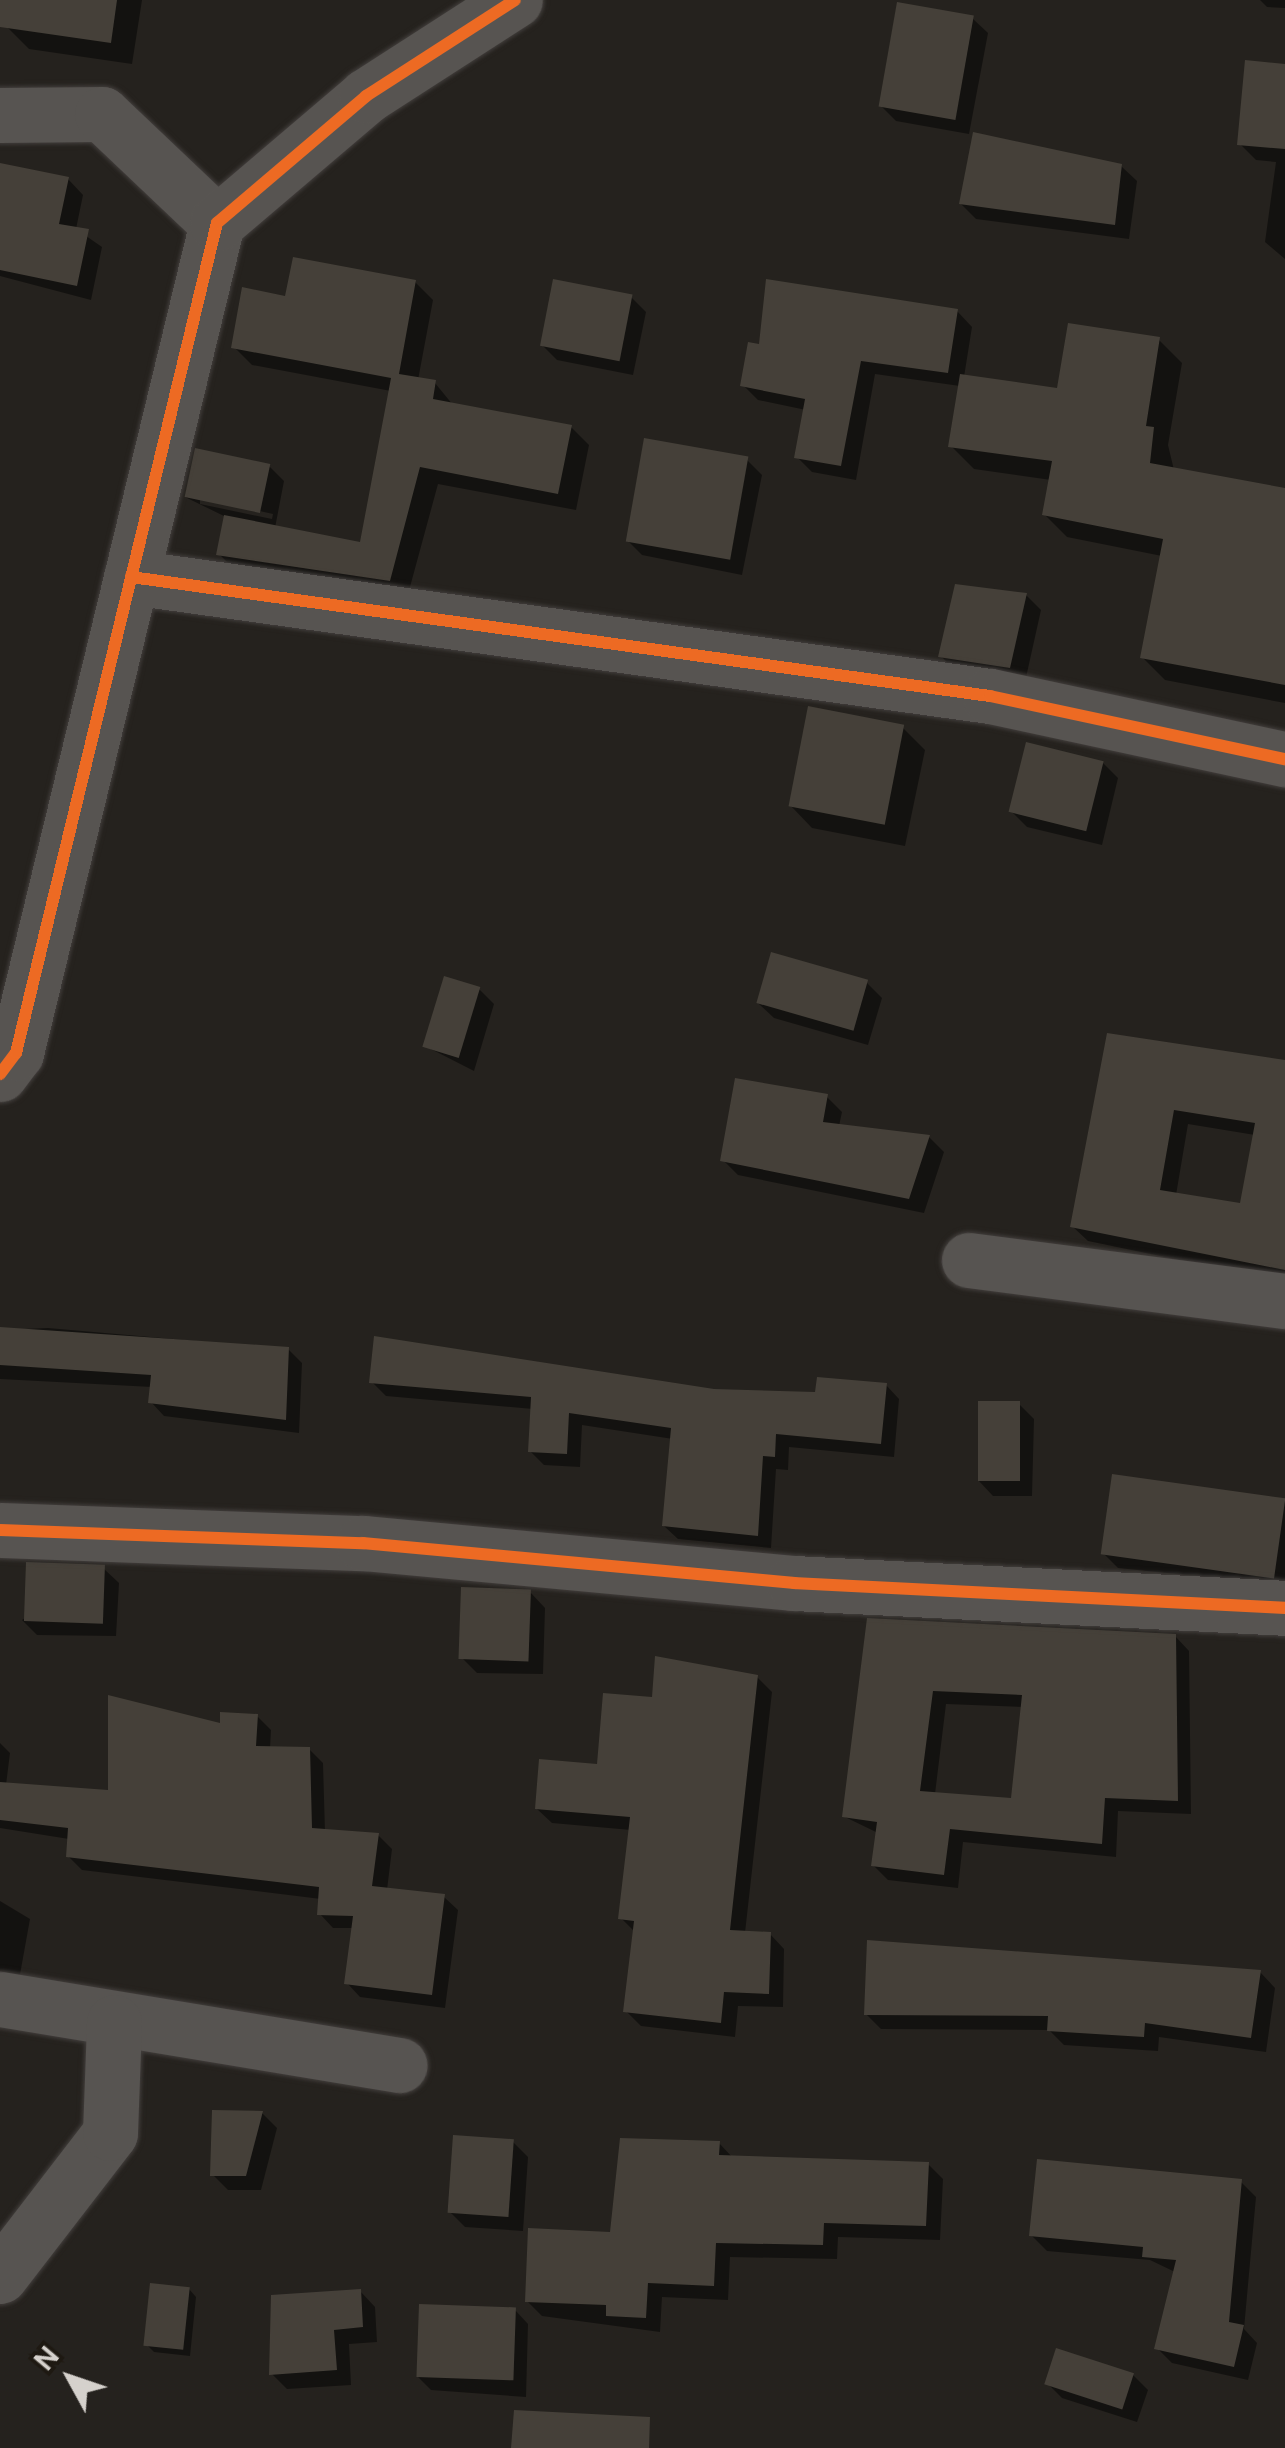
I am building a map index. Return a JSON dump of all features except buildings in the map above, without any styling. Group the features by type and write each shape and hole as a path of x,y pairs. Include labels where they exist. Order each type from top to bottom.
{"street":[{"path":"0,1074 16,1053 217,222 366,96 515,0"},
{"path":"0,115 102,114 217,222"},
{"path":"131,577 990,696 1285,759"},
{"path":"969,1260 1285,1301"},
{"path":"0,1530 363,1543 794,1583 1285,1608"},
{"path":"0,1999 114,2022 400,2066"},
{"path":"0,2276 110,2133 114,2022"}],"cycle path":[{"path":"0,1074 16,1053 217,223 366,96 515,0"},
{"path":"131,577 990,696 1285,759"},
{"path":"0,1530 363,1543 794,1583 1285,1608"}]}
